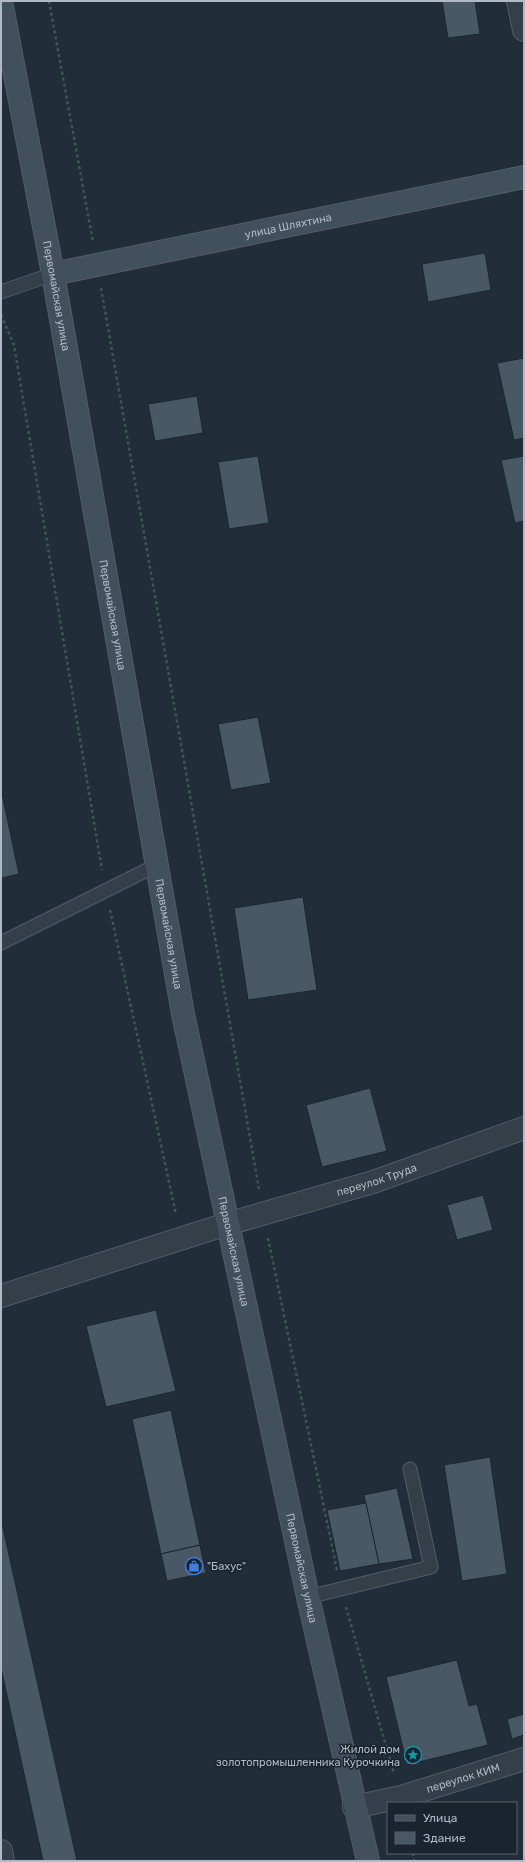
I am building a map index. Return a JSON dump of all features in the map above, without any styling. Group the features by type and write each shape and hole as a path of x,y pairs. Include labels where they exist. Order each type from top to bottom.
{"main road":[{"name":"Первомайская улица","path":"2,1 53,274 183,1014 308,1597 354,1807 368,1861"},
{"name":"улица Шляхтина","path":"53,274 524,177"}],"street":[{"path":"518,1 524,30"},
{"name":"переулок Труда","path":"1,1296 227,1224 372,1182 524,1128"},
{"name":"переулок КИМ","path":"354,1807 400,1798 524,1759"},
{"path":"1,1851 3,1861"}],"lane":[{"path":"1,292 53,274"},
{"path":"1,943 157,865"},
{"path":"308,1597 431,1566 410,1469"}],"path":[{"path":"49,1 97,265 263,1213 340,1589 400,1798"},
{"path":"1,315 14,345 106,891 181,1239"}],"building":[{"path":"442,1 475,1 480,34 448,38"},
{"path":"485,253 491,290 428,302 422,264"},
{"path":"524,358 524,438 514,440 497,363"},
{"path":"197,396 203,433 155,441 148,404"},
{"path":"258,456 269,523 229,529 218,462"},
{"path":"524,456 524,521 515,523 501,460"},
{"path":"258,717 271,783 231,790 218,724"},
{"path":"1,789 19,874 1,878"},
{"path":"303,897 317,990 248,1000 234,908"},
{"path":"370,1088 387,1151 322,1167 306,1105"},
{"path":"483,1195 493,1230 457,1240 447,1205"},
{"path":"156,1310 176,1391 106,1407 86,1326"},
{"path":"171,1410 200,1545 161,1554 132,1419"},
{"path":"490,1457 507,1574 462,1581 444,1465"},
{"path":"397,1488 413,1559 379,1564 364,1495"},
{"path":"366,1503 379,1564 340,1571 327,1510"},
{"path":"1,1519 77,1861 43,1861 1,1668"},
{"path":"200,1545 206,1573 167,1581 161,1554"},
{"path":"457,1660 469,1706 477,1704 488,1745 407,1765 386,1677"},
{"path":"524,1714 524,1735 512,1739 507,1719"}],"place":[{"name":"\"Бахус\"","path":"194,1566"},
{"name":"Жилой дом золотопромышленника Курочкина","path":"413,1755"}]}
